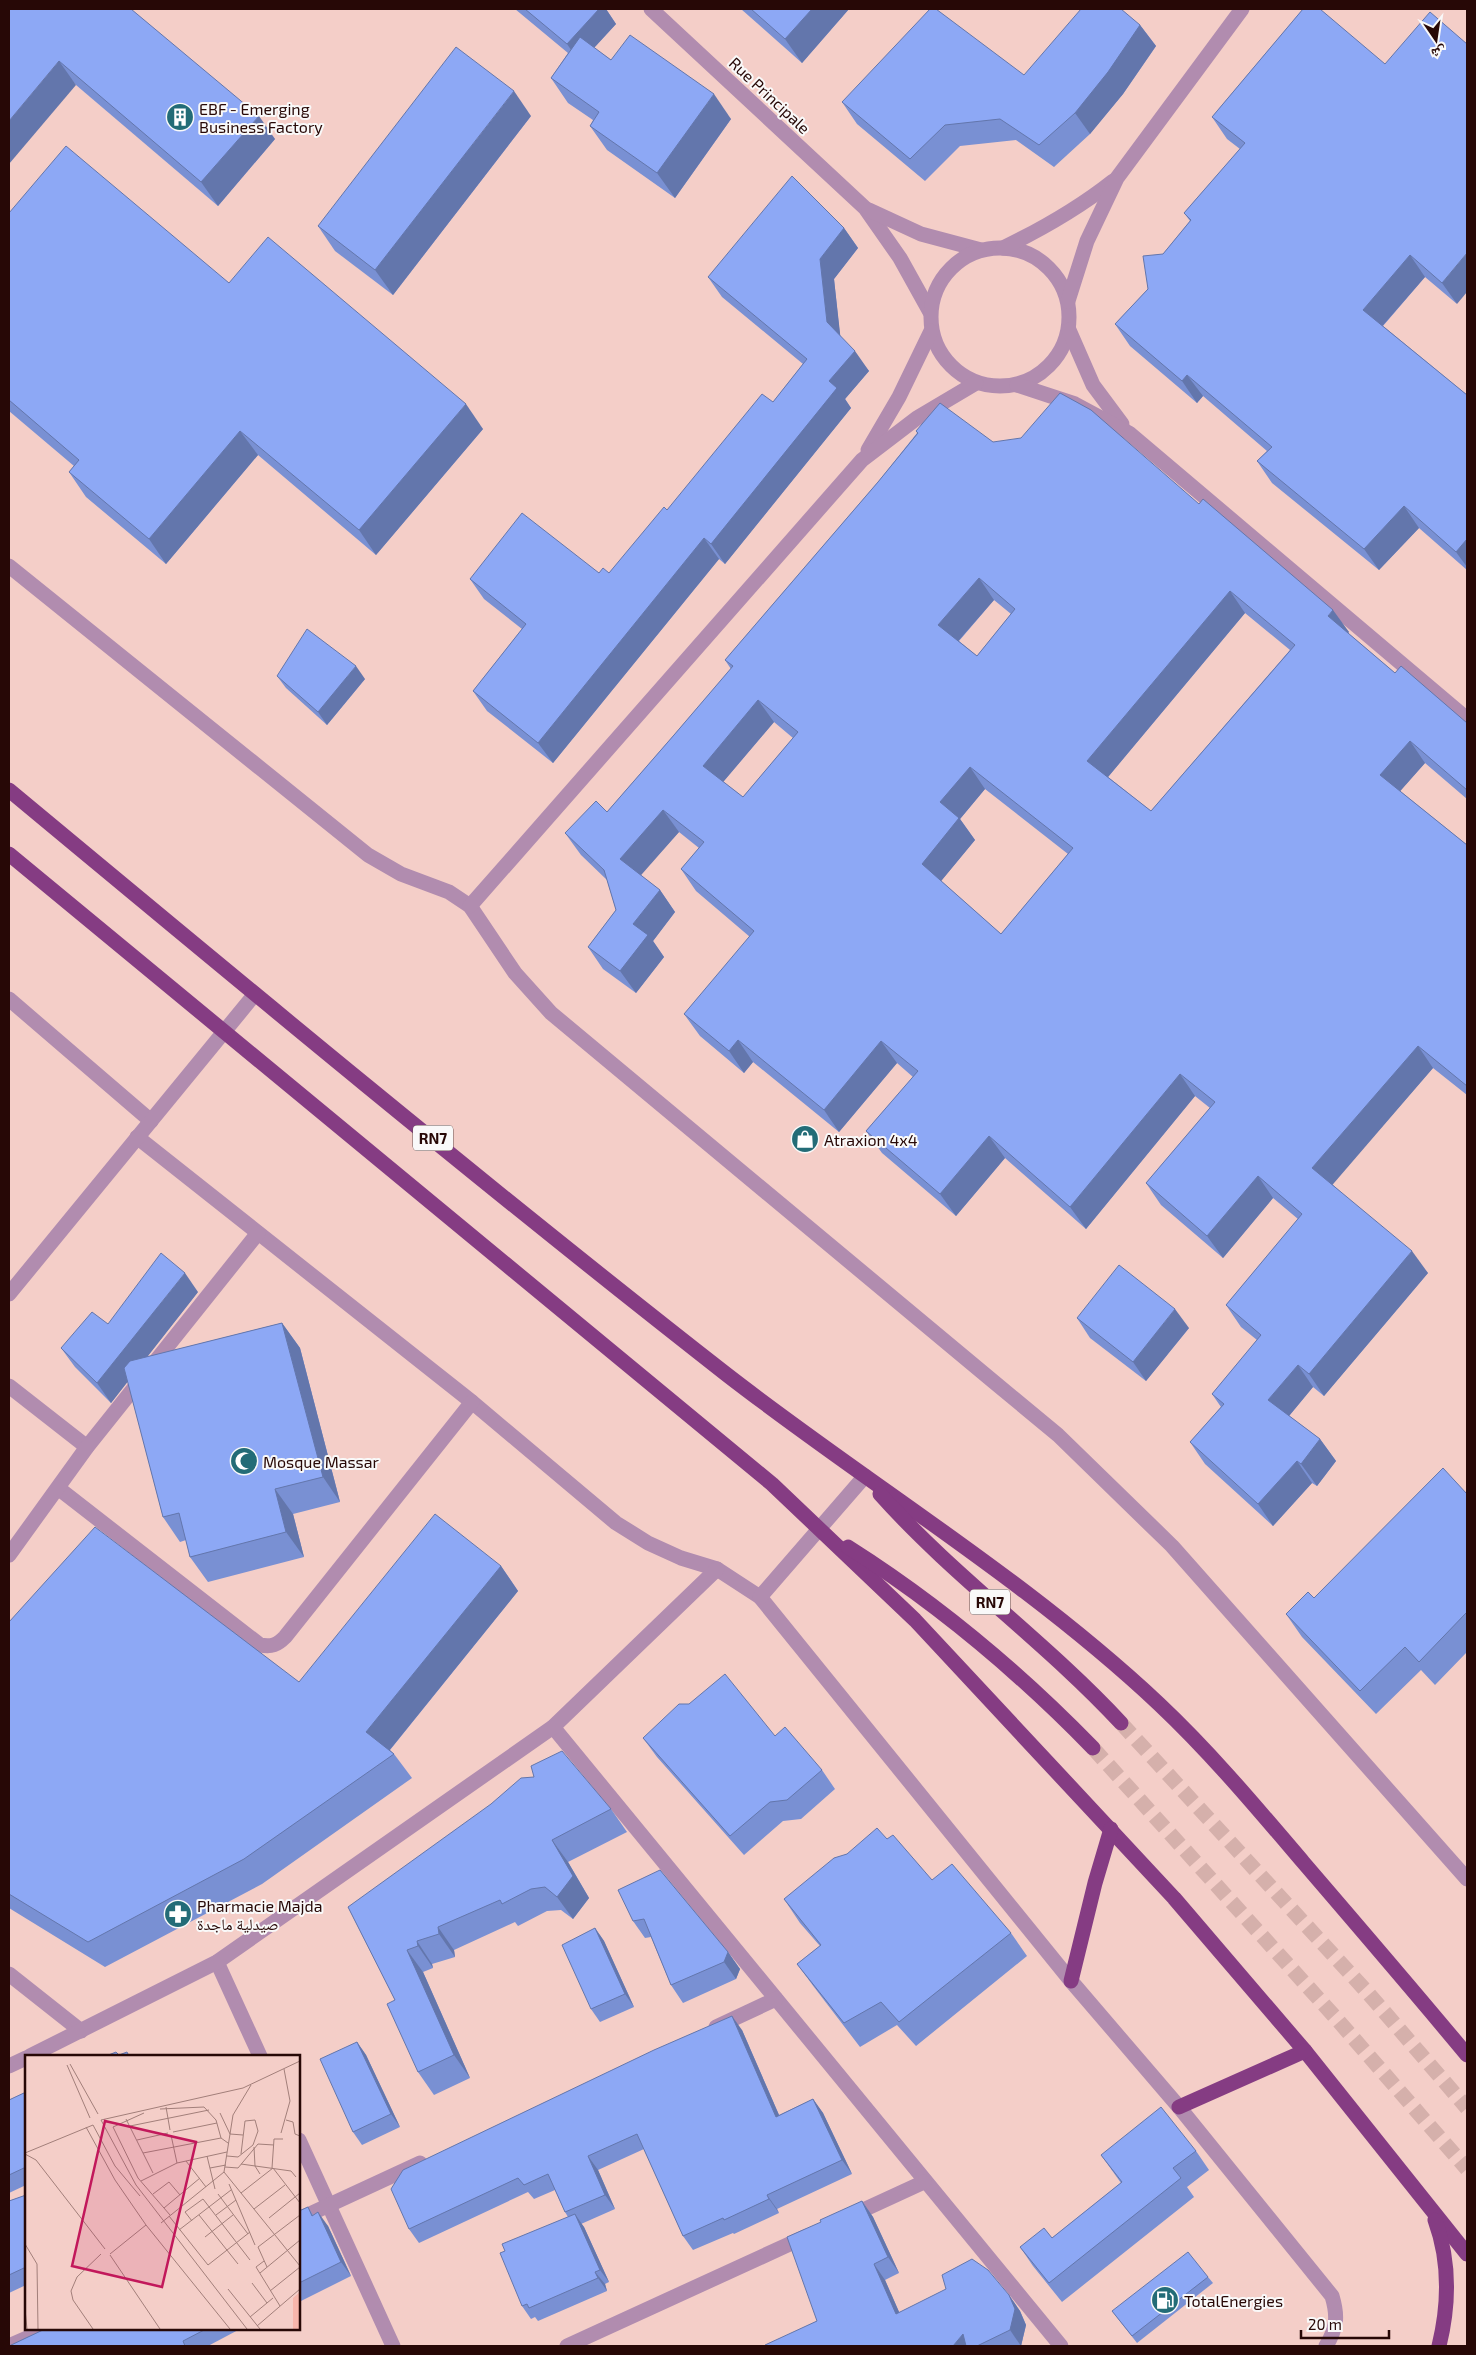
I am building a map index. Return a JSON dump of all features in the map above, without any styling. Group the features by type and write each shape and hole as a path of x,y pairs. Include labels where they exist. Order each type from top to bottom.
{"highway":[{"name":"RN7","path":"9,790 255,994 726,1374 864,1476 954,1570 1084,1683 1121,1723"},
{"name":"RN7","path":"9,854 697,1421 772,1484 820,1528 919,1594 966,1630 1052,1706 1093,1748"},
{"path":"864,1476 961,1543 1037,1600 1157,1702 1242,1790 1467,2055"},
{"path":"820,1528 915,1620 1186,1912 1305,2051 1467,2254"},
{"path":"1071,1981 1095,1883 1111,1829"},
{"path":"1179,2107 1305,2051"},
{"path":"1430,2207 1440,2236 1446,2267 1446,2299 1439,2346"}],"street":[{"name":"Rue Principale","path":"651,9 865,208 900,258 930,312"},
{"path":"1068,301 1087,241 1117,178 1242,9"},
{"path":"1003,248 1036,232 1068,213 1117,178"},
{"name":"Rue Principale","path":"865,208 921,234 981,250"},
{"path":"1003,248 1025,252 1044,263 1059,280 1068,301 1070,316 1069,330 1062,349 1051,365 1035,378 1017,385 996,387 976,383 960,374 947,363 937,348 931,331 930,312 935,291 946,273 962,259 981,250 1003,248"},
{"path":"1069,330 1093,385 1129,433"},
{"path":"470,906 862,460 899,396 931,331"},
{"path":"862,460 917,418 976,383"},
{"path":"1017,385 1075,404 1129,433 1467,719"},
{"path":"9,566 368,855 401,874 448,892 470,906 515,973 550,1013 1001,1388 1118,1492 1223,1602 1347,1746 1467,1879"},
{"path":"9,1294 255,994"},
{"path":"9,999 151,1121"},
{"path":"137,1137 472,1402 616,1523 648,1543 682,1558 717,1569 760,1597 1071,1981 1179,2107 1332,2296 1337,2313 1335,2331 1326,2346"},
{"path":"9,1555 87,1447 258,1233"},
{"path":"9,1386 87,1447"},
{"path":"58,1488 260,1645 270,1647 279,1644 285,1637 472,1402"},
{"path":"760,1597 864,1476"},
{"path":"32,2055 217,1962 553,1727 717,1569"},
{"path":"553,1727 924,2182 1061,2346"},
{"path":"217,1962 260,2055"},
{"path":"9,1974 81,2032"},
{"path":"705,2032 776,1999"},
{"path":"9,2066 25,2058"},
{"path":"300,2142 394,2346"},
{"path":"300,2219 436,2156"},
{"path":"835,2223 924,2182"},
{"path":"567,2346 817,2231"},
{"path":"9,2346 46,2330"}],"building":[{"path":"9,9 131,9 259,116 201,182 59,61 9,121"},
{"path":"525,9 599,9 567,44"},
{"path":"751,9 812,9 785,39"},
{"path":"930,9 936,9 1024,75 1081,9 1121,9 1140,25 1108,72 1075,113 1039,145 1000,119 945,125 910,159 842,102"},
{"path":"1303,9 1320,9 1385,64 1430,12 1467,44 1467,253 1442,283 1410,255 1363,310 1467,395 1467,539 1456,552 1404,506 1364,549 1257,461 1272,447 1187,375 1182,381 1115,324 1148,289 1143,256 1163,254 1191,220 1184,213 1245,143 1212,117"},
{"path":"630,35 714,94 657,173 590,126 599,112 551,78 580,37 611,60"},
{"path":"456,47 514,91 375,270 318,226"},
{"path":"66,146 229,283 268,237 466,404 359,530 240,431 149,539 69,472 79,460 9,400 9,213"},
{"path":"792,176 844,228 820,259 827,322 855,351 829,381 837,388 711,544 704,538 538,743 473,691 526,624 470,579 522,513 599,573 603,568 609,573 664,507 667,510 762,394 773,402 807,359 708,277"},
{"path":"1060,393 1091,410 1199,504 1203,499 1333,610 1328,616 1395,673 1401,666 1467,723 1467,790 1410,741 1380,775 1467,845 1467,1086 1418,1046 1312,1168 1412,1251 1309,1374 1298,1365 1268,1400 1320,1439 1301,1464 1297,1461 1258,1504 1190,1442 1224,1404 1212,1394 1261,1335 1226,1305 1302,1214 1258,1176 1207,1236 1146,1183 1215,1102 1180,1074 1070,1207 989,1136 940,1194 866,1131 918,1071 881,1041 824,1110 738,1040 729,1051 684,1014 754,931 681,869 704,842 663,810 620,859 660,890 633,924 648,935 620,971 588,947 616,910 604,870 565,833 596,801 607,812 733,666 725,660 878,482 918,433 916,431 940,403 993,442 1021,438","holes":["979,578 1015,609 977,656 938,625","1230,591 1295,645 1151,811 1087,761","758,700 798,732 743,797 703,766","970,767 1073,848 1001,934 922,864 959,818 940,802"]},
{"path":"307,629 356,666 318,712 277,676"},
{"path":"161,1253 185,1273 97,1383 61,1348 92,1312 108,1324"},
{"path":"1119,1265 1175,1309 1133,1362 1077,1318"},
{"name":"Mosque Massar","path":"282,1323 323,1477 275,1489 286,1532 190,1557 179,1513 163,1517 124,1368 130,1361"},
{"path":"1443,1468 1467,1494 1467,1612 1419,1662 1405,1647 1360,1691 1286,1614 1308,1592 1314,1598"},
{"path":"435,1514 501,1566 366,1732 394,1754 244,1859 88,1942 9,1894 9,1622 95,1527 299,1682"},
{"path":"725,1674 775,1736 785,1727 822,1770 787,1800 770,1802 730,1836 643,1738 679,1704 689,1704"},
{"path":"562,1751 611,1809 552,1840 573,1876 557,1897 545,1887 531,1889 502,1904 500,1900 438,1927 439,1934 417,1941 418,1946 407,1950 454,2055 418,2072 387,2004 395,2000 348,1907 491,1804 521,1778 534,1777 531,1766"},
{"path":"877,1828 887,1839 893,1835 932,1880 952,1864 1011,1933 899,2022 881,2002 844,2023 797,1964 821,1945 784,1899 834,1858 847,1854"},
{"path":"660,1870 728,1952 724,1962 671,1985 644,1919 633,1921 618,1890"},
{"path":"595,1928 625,1994 591,2009 562,1945"},
{"path":"732,2016 776,2117 813,2099 842,2160 767,2195 769,2199 724,2220 723,2218 683,2236 637,2134 588,2156 605,2195 565,2212 548,2174 524,2185 518,2178 409,2229 391,2189 403,2170 654,2050"},
{"path":"357,2042 391,2114 353,2132 320,2059"},
{"path":"116,2052 119,2055 108,2055"},
{"path":"25,2092 25,2167 9,2175 9,2100"},
{"path":"1161,2107 1196,2151 1173,2168 1181,2178 1049,2283 1020,2247 1044,2228 1052,2238 1122,2182 1101,2155"},
{"path":"25,2195 25,2267 9,2275 9,2201"},
{"path":"862,2201 888,2257 874,2264 896,2314 946,2289 942,2275 972,2259 988,2270 1009,2295 1015,2309 1010,2330 977,2346 966,2346 963,2334 953,2346 766,2346 817,2321 787,2237"},
{"path":"308,2207 312,2216 318,2212 341,2262 300,2282 300,2211"},
{"path":"575,2214 600,2270 595,2272 598,2278 529,2308 527,2304 522,2306 500,2253 505,2251 502,2244"},
{"name":"TotalEnergies","path":"1188,2252 1208,2277 1132,2336 1112,2311"},
{"path":"43,2330 204,2330 183,2341 185,2346 9,2346"}],"tunnel":[{"path":"1121,1723 1368,1993 1467,2108"},
{"path":"1093,1748 1335,2017 1467,2169"}],"place":[{"name":"EBF - Emerging Business Factory","path":"180,117"},
{"name":"Atraxion 4x4","path":"805,1139"},
{"name":"Mosque Massar","path":"244,1461"},
{"name":"Pharmacie Majda صيدلية ماجدة","path":"178,1914"},
{"name":"TotalEnergies","path":"1165,2300"}]}
